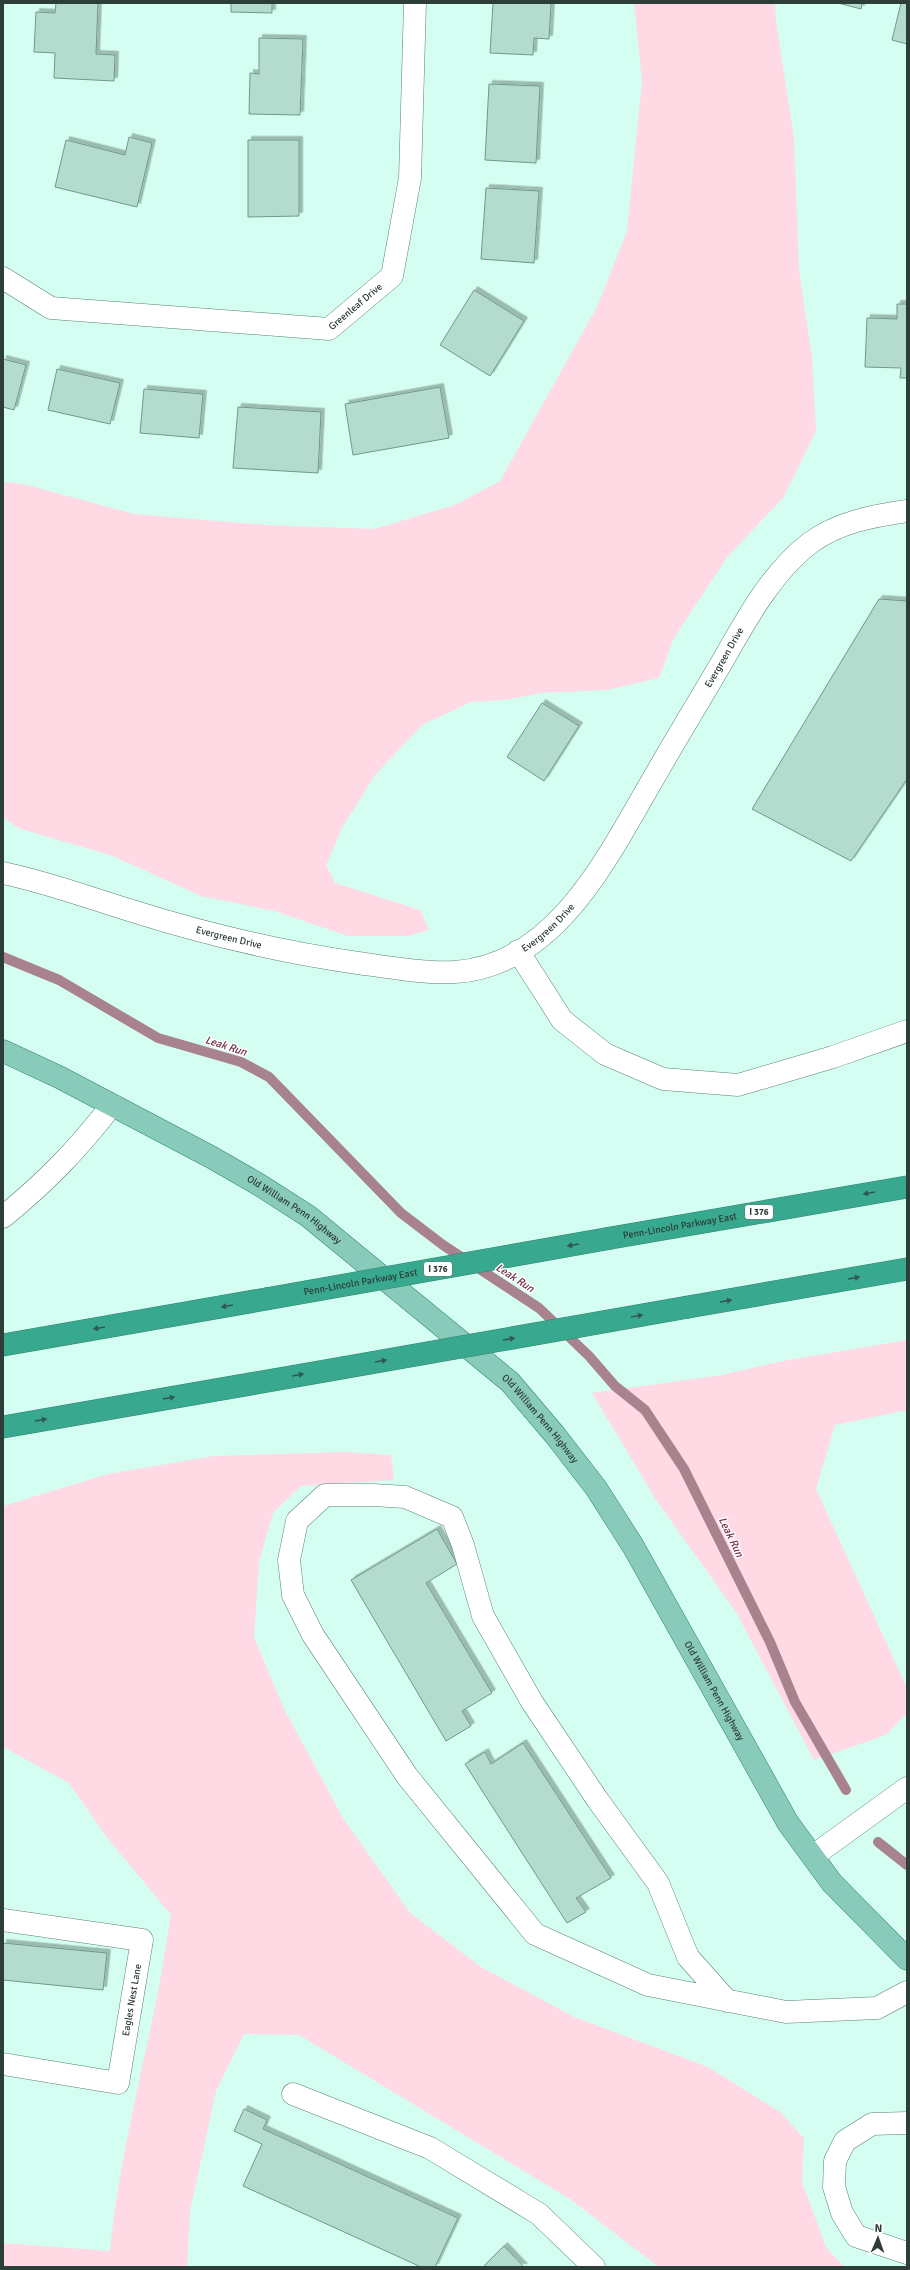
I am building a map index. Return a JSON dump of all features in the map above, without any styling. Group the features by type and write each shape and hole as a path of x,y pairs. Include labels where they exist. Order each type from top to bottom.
{"highway":[{"name":"Penn-Lincoln Parkway East","path":"3,1345 907,1186"},
{"path":"3,1427 907,1269"}],"main road":[{"name":"Old William Penn Highway","path":"3,1051 59,1077 238,1172 308,1216 510,1382 555,1435 596,1488 633,1546 788,1823 832,1883 907,1959"}],"street":[{"name":"Greenleaf Drive","path":"3,278 50,308 330,329 392,276 410,178 415,3"},
{"name":"Evergreen Drive","path":"3,873 40,881 128,910 216,936 301,955 389,968 456,972 496,964 540,938 571,908 600,869 746,620 777,575 811,543 858,519 907,511"},
{"path":"518,951 562,1020 605,1054 663,1079 738,1085 833,1057 907,1031"},
{"path":"3,1217 40,1186 74,1153 112,1105"},
{"path":"727,2001 688,1957 658,1883 597,1799 532,1702 483,1616 452,1517 405,1497 325,1496 297,1521 289,1560 293,1595 313,1636 407,1776 535,1934 648,1985 727,2001 786,2012 877,2008 907,1992"},
{"path":"812,1856 907,1788"},
{"name":"Eagles Nest Lane","path":"3,1920 142,1940 118,2083 3,2064"},
{"path":"293,2094 430,2148 539,2214 594,2267"},
{"path":"907,2123 872,2124 845,2141 835,2161 834,2187 842,2213 856,2236 907,2253"}],"shaded area":[{"path":"634,3 775,3 776,22 794,138 799,270 812,358 816,431 783,498 728,556 674,638 659,678 607,690 541,693 505,700 471,702 422,725 375,775 343,826 326,865 335,883 420,910 429,930 408,936 348,936 274,911 201,896 113,856 18,828 3,817 3,482 23,484 134,514 266,525 374,529 455,505 500,481 598,305 627,231 642,82"},
{"path":"907,1340 907,1410 835,1425 816,1489 907,1688 907,1713 886,1735 814,1760 736,1612 656,1500 592,1393 722,1375 783,1361"},
{"path":"345,1452 391,1455 394,1480 301,1486 273,1513 259,1562 254,1637 284,1709 343,1818 410,1913 481,1967 574,2017 708,2067 780,2112 804,2138 802,2182 826,2247 844,2267 659,2267 570,2199 299,2035 244,2034 216,2091 190,2211 187,2267 3,2267 3,2243 110,2251 118,2188 158,1991 171,1915 105,1835 69,1783 3,1747 3,1506 108,1474 214,1456"}],"building":[{"path":"56,3 98,3 96,54 115,55 114,81 54,78 55,53 34,52 36,12 55,13"},
{"path":"231,3 272,3 272,13 231,12"},
{"path":"493,3 551,3 549,39 534,38 533,55 490,53"},
{"path":"838,3 862,3 861,9"},
{"path":"901,3 907,3 907,44 892,40"},
{"path":"259,38 303,39 300,115 249,114 250,73 259,74"},
{"path":"489,84 540,86 536,163 485,160"},
{"path":"129,137 152,143 137,207 55,187 66,140 125,155"},
{"path":"248,140 299,140 299,216 248,217"},
{"path":"486,188 539,191 534,263 481,259"},
{"path":"474,290 524,321 490,376 440,345"},
{"path":"897,304 907,304 907,378 900,378 901,368 865,367 867,318 897,319"},
{"path":"3,359 26,365 14,410 3,407"},
{"path":"57,369 120,383 110,424 48,410"},
{"path":"440,387 449,438 353,455 345,404"},
{"path":"144,389 203,394 199,438 140,433"},
{"path":"238,407 321,412 318,473 233,468"},
{"path":"879,599 907,601 907,779 851,861 752,809"},
{"path":"542,703 579,726 544,781 507,757"},
{"path":"437,1529 457,1564 426,1583 492,1693 462,1711 471,1726 446,1741 351,1580"},
{"path":"523,1743 611,1878 576,1898 586,1912 567,1923 465,1764 485,1752 491,1764"},
{"path":"3,1943 107,1953 103,1990 3,1980"},
{"path":"244,2109 267,2120 263,2129 458,2218 435,2267 421,2267 243,2186 262,2144 234,2131"},
{"path":"504,2246 524,2267 483,2267"}],"waterway":[{"name":"Leak Run","path":"3,957 59,980 158,1038 241,1062 269,1077 401,1213 443,1245 539,1308 589,1356 615,1386 645,1410 684,1469 770,1642 795,1702 846,1790"},
{"name":"Leak Run","path":"878,1842 907,1865"}]}
